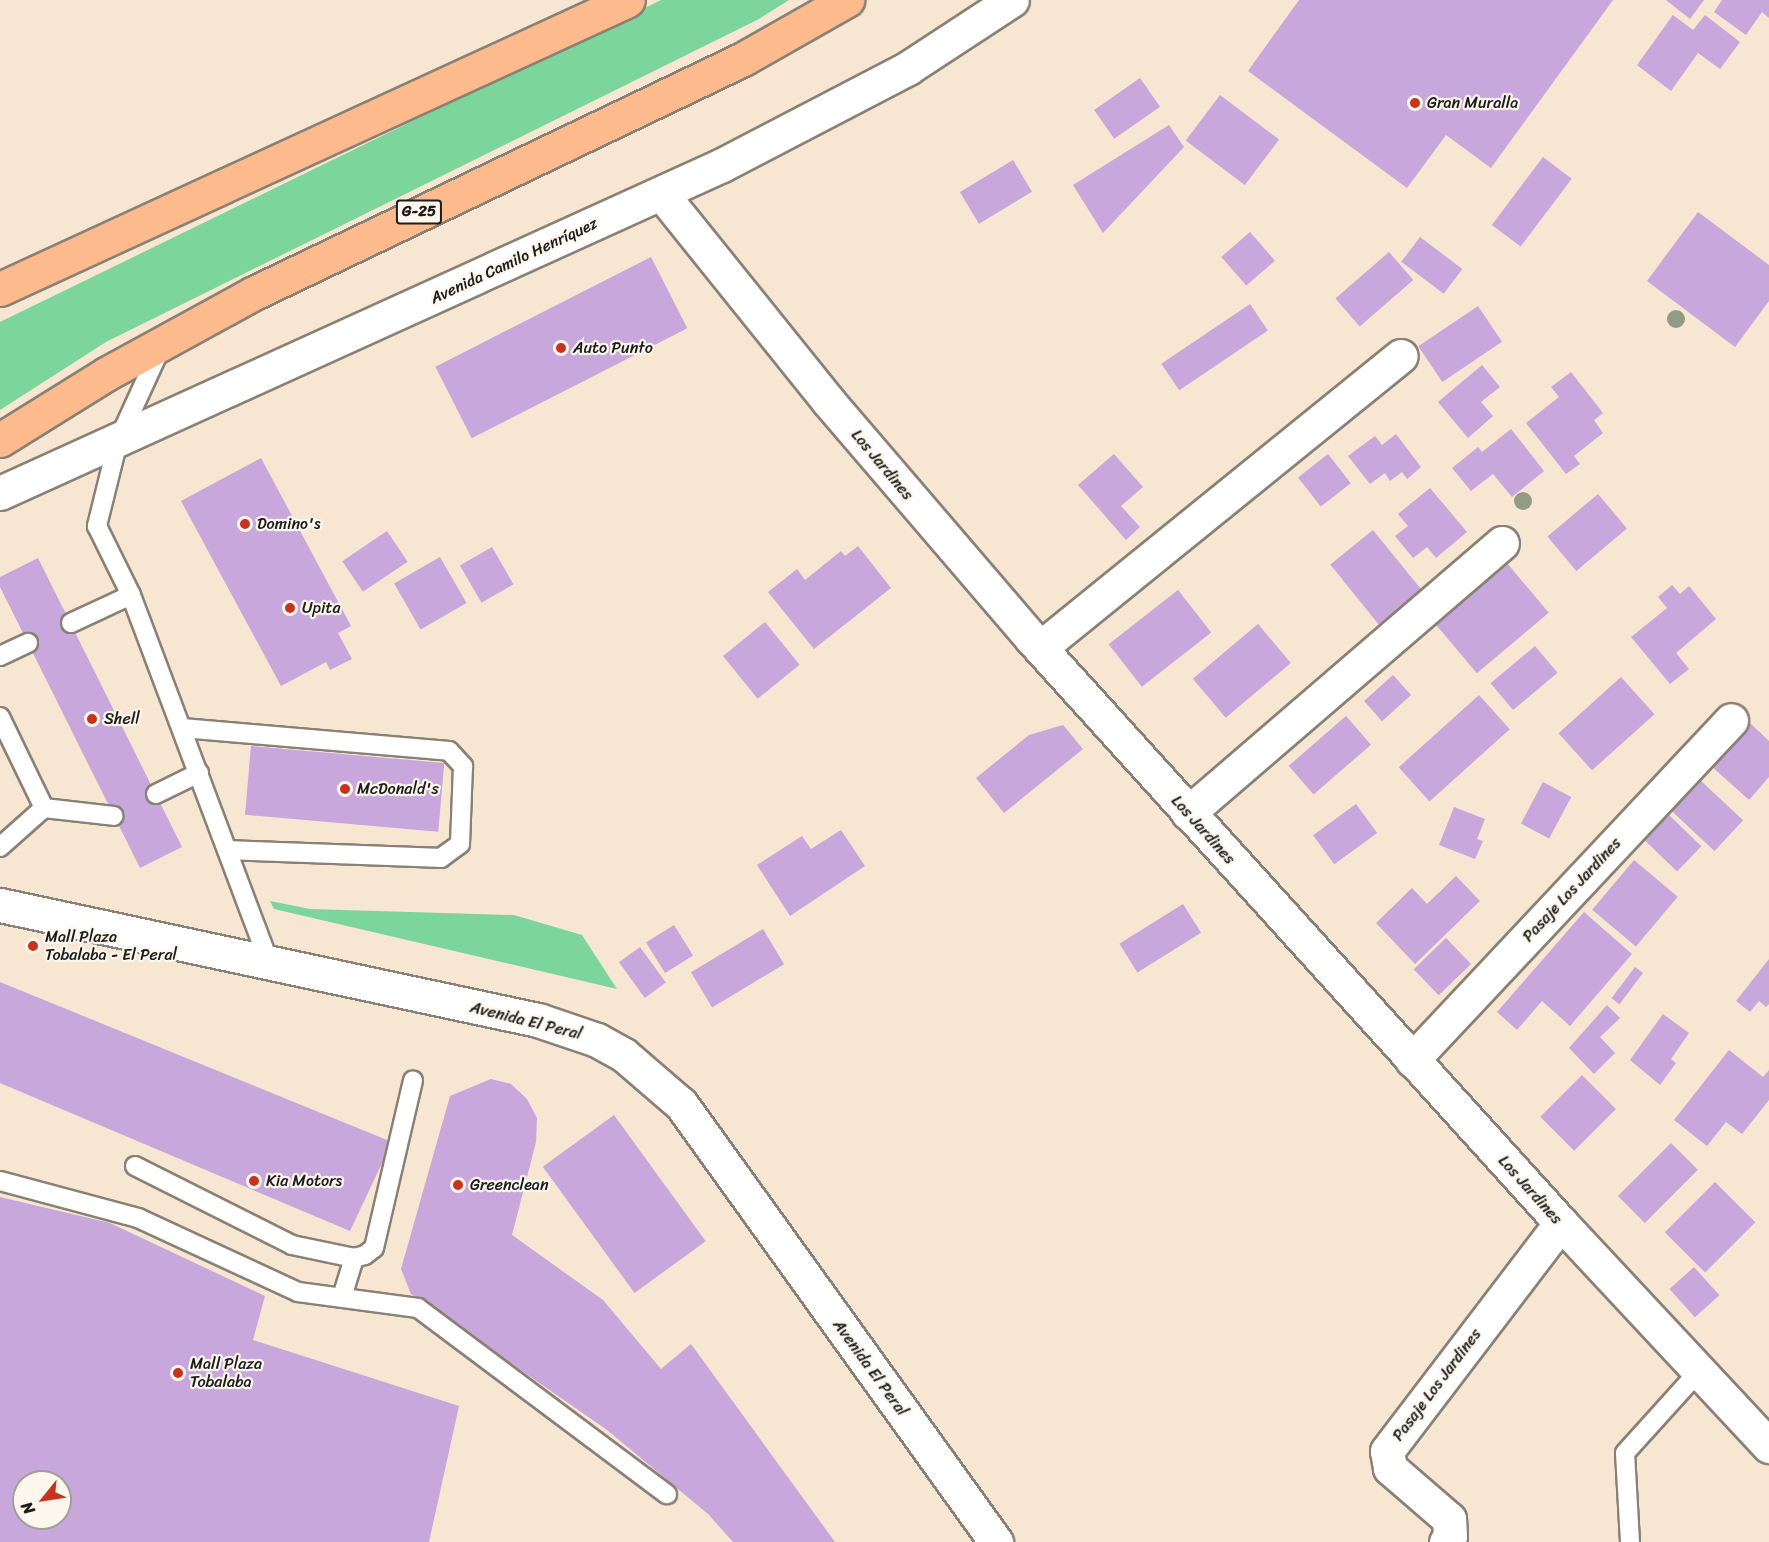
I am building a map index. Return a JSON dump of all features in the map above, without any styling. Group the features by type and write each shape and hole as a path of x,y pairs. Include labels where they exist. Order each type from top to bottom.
{"main road":[{"path":"0,289 628,0"},
{"name":"G-25","path":"0,440 164,341 319,261 732,64 817,19 847,0"},
{"path":"817,19 872,0"}],"street":[{"name":"Avenida Camilo Henríquez","path":"0,493 661,193 856,97 1012,0"},
{"name":"Los Jardines","path":"661,193 829,402 1040,648 1412,1060 1769,1446"},
{"path":"1040,648 1401,356"},
{"path":"1188,813 1503,543"},
{"name":"Pasaje Los Jardines","path":"1412,1060 1731,720"},
{"name":"Avenida El Peral","path":"0,904 568,1029 597,1040 654,1077 681,1104 996,1542"},
{"name":"Pasaje Los Jardines","path":"1446,1542 1451,1526 1449,1519 1390,1468 1387,1451 1561,1223"}],"lane":[{"path":"164,341 118,441 98,526 131,595 269,963"},
{"path":"71,623 131,595"},
{"path":"0,656 28,643"},
{"path":"0,717 44,808"},
{"path":"182,728 449,751 463,766 460,844 441,858 227,849"},
{"path":"156,794 199,773"},
{"path":"0,847 44,808 114,816"},
{"path":"135,1166 292,1245 354,1258 374,1248 413,1080"},
{"path":"0,1181 138,1218 298,1292 418,1308 667,1494"},
{"path":"342,1298 354,1258"},
{"path":"1630,1542 1625,1453 1699,1371"}],"green space":[{"path":"661,0 789,0 759,19 106,342 0,410 0,322"},
{"path":"270,901 310,909 514,915 582,935 617,989 274,909"}],"building":[{"name":"Gran Muralla","path":"1299,0 1613,0 1491,168 1446,135 1407,188 1248,71"},
{"path":"1666,0 1704,0 1690,19"},
{"path":"1722,0 1769,0 1769,18 1762,12 1746,35 1714,12"},
{"path":"1673,15 1693,30 1705,15 1740,42 1720,69 1698,53 1671,91 1637,65"},
{"path":"1140,78 1160,107 1114,139 1094,110"},
{"path":"1220,95 1279,140 1245,185 1186,141"},
{"path":"1169,125 1184,147 1103,233 1073,185"},
{"path":"1543,157 1572,179 1521,247 1492,225"},
{"path":"1013,160 1032,192 979,224 960,192"},
{"path":"1698,212 1769,265 1769,301 1735,347 1647,281"},
{"path":"1250,232 1275,261 1246,286 1221,257"},
{"path":"1420,237 1462,269 1444,294 1401,262"},
{"path":"1389,252 1413,280 1360,327 1335,299"},
{"name":"Auto Punto","path":"651,257 687,328 472,438 435,367"},
{"path":"1250,304 1268,331 1179,390 1161,364"},
{"path":"1478,306 1502,342 1442,382 1418,346"},
{"path":"1482,365 1500,387 1481,402 1493,416 1468,438 1438,402"},
{"path":"1571,372 1603,413 1594,420 1603,433 1574,456 1580,464 1566,474 1526,423 1559,397 1551,387"},
{"path":"1511,429 1544,471 1512,497 1493,474 1471,491 1452,468 1478,447 1482,452"},
{"path":"1396,434 1421,467 1407,479 1402,472 1390,481 1385,473 1370,484 1348,456 1375,436 1382,445"},
{"path":"1114,454 1143,487 1121,506 1140,527 1126,540 1078,485"},
{"path":"1328,454 1351,483 1321,507 1298,477"},
{"path":"261,458 351,626 338,633 352,659 330,670 326,662 281,686 181,501"},
{"path":"1430,488 1467,532 1436,558 1427,547 1413,558 1395,536 1408,526 1398,514"},
{"path":"1598,494 1627,528 1576,571 1547,536"},
{"path":"1373,530 1421,590 1379,624 1330,565"},
{"path":"387,531 408,562 363,592 342,561"},
{"path":"858,546 891,588 814,649 768,592 797,569 805,580 841,551 845,556"},
{"path":"492,547 514,584 481,603 460,566"},
{"path":"440,557 466,603 421,629 394,584"},
{"name":"Shell","path":"38,558 182,847 140,868 0,587 0,577"},
{"path":"1507,563 1549,613 1477,673 1435,623"},
{"path":"1672,585 1680,594 1689,586 1716,619 1676,653 1689,669 1670,684 1631,637 1667,608 1658,597"},
{"path":"1178,590 1211,633 1142,687 1109,644"},
{"path":"765,622 800,665 758,699 723,656"},
{"path":"1258,624 1291,663 1226,718 1193,679"},
{"path":"1535,646 1557,673 1513,710 1491,683"},
{"path":"1393,675 1411,695 1382,721 1364,701"},
{"path":"1621,677 1654,714 1592,770 1559,733"},
{"path":"1479,695 1510,729 1430,801 1399,767"},
{"path":"1346,716 1371,745 1314,795 1289,766"},
{"path":"1749,722 1769,741 1769,777 1749,800 1710,765"},
{"path":"1063,725 1083,749 1004,813 976,778 1029,735"},
{"name":"McDonald's","path":"251,746 444,763 438,832 245,815"},
{"path":"1700,780 1743,820 1715,851 1671,811"},
{"path":"1543,782 1571,797 1549,839 1521,823"},
{"path":"1356,804 1377,833 1334,864 1313,835"},
{"path":"1454,807 1485,819 1477,839 1483,841 1475,859 1439,845"},
{"path":"1669,815 1701,846 1677,871 1645,840"},
{"path":"841,830 865,866 790,916 757,865 802,836 811,849"},
{"path":"1634,860 1678,897 1636,946 1592,910"},
{"path":"1456,876 1480,901 1415,964 1376,923 1412,888 1427,904"},
{"path":"1183,904 1201,933 1137,973 1119,944"},
{"path":"1584,912 1632,954 1570,1026 1542,1001 1517,1030 1497,1012"},
{"path":"674,925 693,956 665,973 646,942"},
{"path":"763,929 784,964 712,1007 691,972"},
{"path":"1446,938 1471,964 1439,995 1414,969"},
{"path":"640,947 666,983 645,998 619,962"},
{"path":"1769,959 1769,1004 1766,1007 1759,1001 1750,1012 1736,1001"},
{"path":"1635,967 1643,973 1620,1004 1612,998"},
{"path":"0,982 392,1142 350,1231 0,1083"},
{"path":"1607,1005 1620,1018 1600,1037 1615,1053 1594,1074 1569,1048"},
{"path":"1663,1014 1689,1033 1671,1059 1676,1063 1660,1085 1630,1060"},
{"path":"1729,1050 1763,1077 1769,1070 1769,1100 1742,1134 1726,1122 1707,1146 1674,1120"},
{"path":"1582,1075 1616,1109 1574,1151 1540,1117"},
{"path":"491,1079 511,1084 527,1099 537,1118 536,1142 512,1235 603,1300 661,1369 691,1344 835,1542 733,1542 708,1514 607,1430 411,1294 401,1269 450,1096"},
{"path":"614,1115 706,1241 635,1293 543,1167"},
{"path":"1671,1143 1698,1170 1645,1223 1618,1196"},
{"path":"1715,1182 1755,1222 1705,1273 1665,1232"},
{"name":"Mall Plaza Tobalaba","path":"0,1197 110,1223 265,1296 253,1340 459,1406 429,1542 0,1542"},
{"path":"1694,1267 1719,1295 1695,1317 1669,1289"}],"place":[{"name":"Gran Muralla","path":"1415,103"},
{"name":"Auto Punto","path":"561,348"},
{"name":"Domino's","path":"245,524"},
{"name":"Upita","path":"290,608"},
{"name":"Shell","path":"92,719"},
{"name":"McDonald's","path":"345,789"},
{"name":"Mall Plaza Tobalaba - El Peral","path":"33,946"},
{"name":"Kia Motors","path":"254,1181"},
{"name":"Greenclean","path":"458,1185"},
{"name":"Mall Plaza Tobalaba","path":"178,1373"}]}
